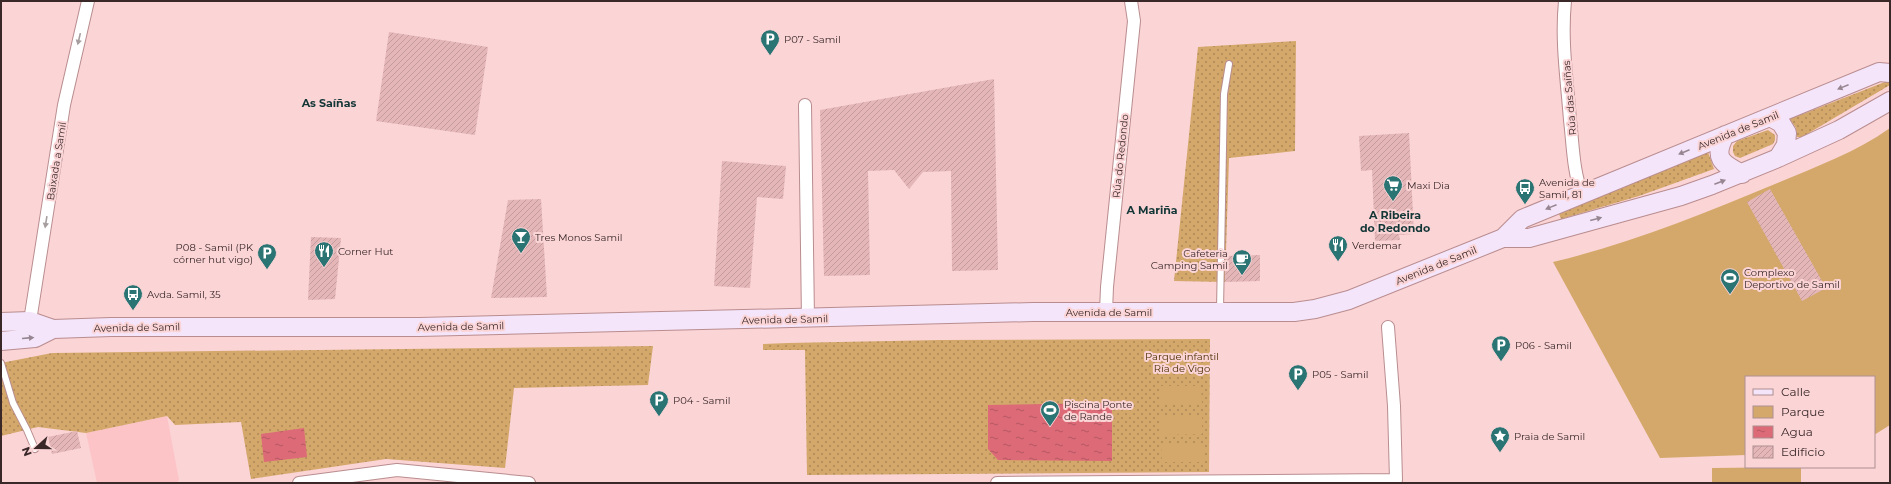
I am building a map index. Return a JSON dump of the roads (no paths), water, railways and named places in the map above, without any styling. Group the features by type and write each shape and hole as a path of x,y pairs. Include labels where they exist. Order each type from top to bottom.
{"main road":[{"name":"Avenida de Samil","path":"1503,238 1522,219 1886,70"},
{"name":"Avenida de Samil","path":"1,322 30,321 53,329 111,327 428,327 808,319 1033,312 1294,312 1332,305 1369,292 1503,238 1529,238 1681,196 1742,174 1839,130 1888,100"},
{"path":"1770,117 1781,123 1787,133 1788,140 1778,158"},
{"path":"1725,135 1719,147 1721,159 1725,165 1742,174"},
{"name":"Avenida de Samil","path":"1,341 35,338 53,329"}],"street":[{"name":"Baixada a Samil","path":"30,321 64,105 88,1"},
{"name":"Rúa do Redondo","path":"1106,312 1107,287 1134,21 1131,1"},
{"name":"Rúa das Saíñas","path":"1565,1 1563,19 1566,78 1576,179 1582,194"},
{"path":"805,105 808,319"},
{"path":"997,483 1396,480 1394,406 1388,327"},
{"path":"299,483 397,470 529,483"}],"lane":[{"path":"1220,312 1224,94 1229,64"},
{"path":"1,363 12,403 27,430 34,449"}],"water":[{"name":"Piscina Ponte de Rande","path":"1112,403 1112,461 998,460 988,449 988,405"},
{"path":"304,428 307,457 264,462 261,434"}],"place":[{"name":"P07 - Samil","path":"770,56"},
{"name":"Maxi Dia","path":"1393,202"},
{"name":"Avenida de Samil, 81","path":"1525,205"},
{"name":"Tres Monos Samil","path":"521,254"},
{"name":"Verdemar","path":"1338,262"},
{"name":"Corner Hut","path":"324,268"},
{"name":"P08 - Samil (PK córner hut vigo)","path":"267,270"},
{"name":"Cafeteria Camping Samil","path":"1242,276"},
{"name":"Complexo Deportivo de Samil","path":"1730,295"},
{"name":"Avda. Samil, 35","path":"133,311"},
{"name":"P06 - Samil","path":"1501,362"},
{"name":"P05 - Samil","path":"1298,391"},
{"name":"P04 - Samil","path":"659,417"},
{"name":"Piscina Ponte de Rande","path":"1050,427"},
{"name":"Praia de Samil","path":"1500,453"}],"district":[{"name":"As Saíñas","path":"329,103"},
{"name":"A Mariña","path":"1152,210"},
{"name":"A Ribeira do Redondo","path":"1395,221"}],"park label":[{"name":"Parque infantil Ría de Vigo","path":"1182,362"}]}
